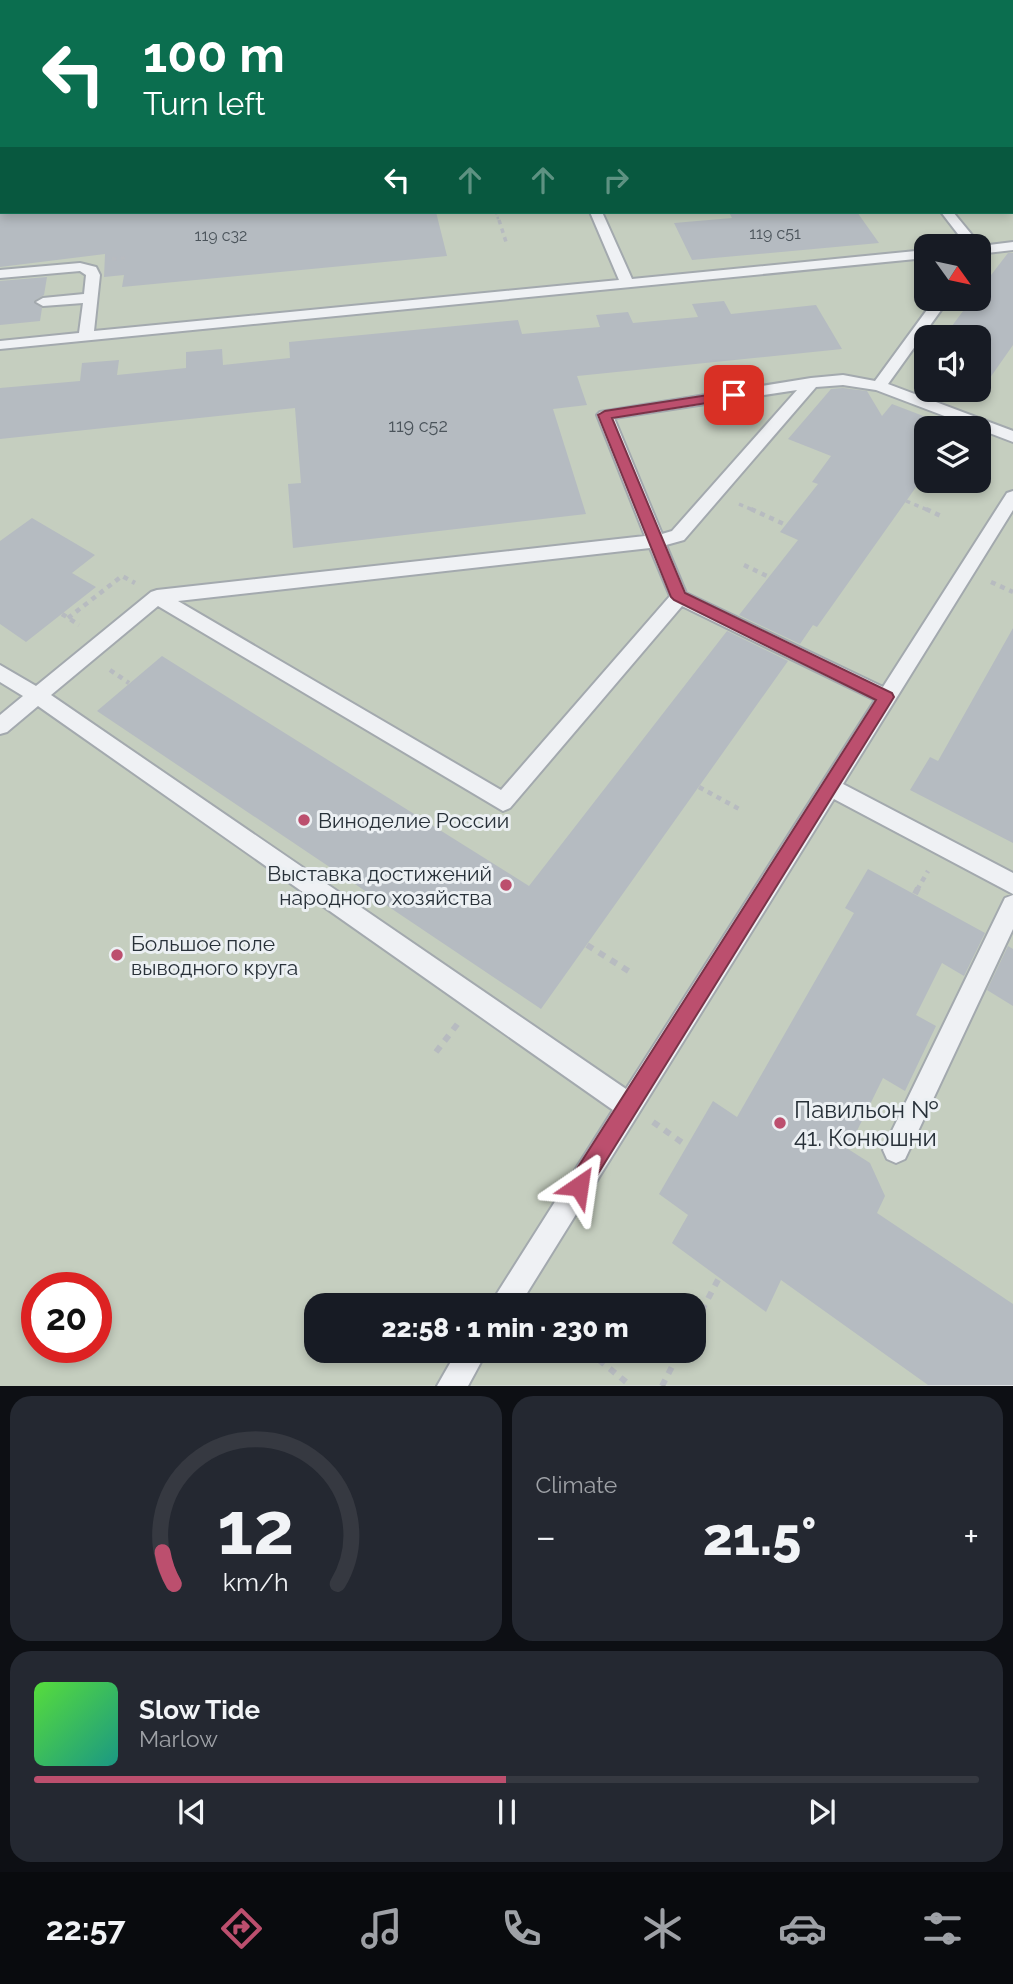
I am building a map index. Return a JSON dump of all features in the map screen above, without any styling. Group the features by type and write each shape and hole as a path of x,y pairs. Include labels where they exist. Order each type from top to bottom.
{"lane":[{"path":"597,214 627,284"},
{"path":"949,214 965,234"},
{"path":"991,247 1013,246"},
{"path":"0,345 914,255"},
{"path":"0,274 89,268 93,275 86,337"},
{"path":"43,302 90,298"},
{"path":"880,386 933,312"},
{"path":"886,697 679,597 605,415 843,380 880,386 1013,437"},
{"path":"0,726 157,597 656,541 678,536 811,383"},
{"path":"511,1293 1013,497"},
{"path":"157,597 503,803 679,597"},
{"path":"0,672 629,1105"},
{"path":"831,787 1013,884"},
{"path":"896,1150 1013,905"},
{"path":"452,1385 466,1363"}],"path":[{"path":"497,214 507,245"},
{"path":"716,494 786,526"},
{"path":"906,501 941,516"},
{"path":"744,565 769,577"},
{"path":"62,614 71,619 97,595"},
{"path":"699,787 741,810"},
{"path":"587,944 630,972"},
{"path":"706,1302 719,1278"},
{"path":"603,1363 631,1385"},
{"path":"662,1385 674,1363"}],"green space":[{"name":"Выставка достижений народного хозяйства","path":"0,214 1013,214 1013,1385 0,1386"}],"building":[{"path":"0,214 436,214 447,256 122,287 124,275 104,277 105,254 0,267"},
{"path":"730,214 858,214 879,243 692,260 674,223 732,218"},
{"path":"1008,253 1013,253 1013,345 991,376 991,325 953,325 962,312 991,311 991,275"},
{"path":"47,277 44,295 34,301 42,308 40,321 0,325 0,281"},
{"path":"724,301 731,314 816,305 842,349 577,376 587,405 553,409 586,514 293,548 288,484 301,483 295,408 0,439 0,388 80,381 82,363 119,360 117,375 186,368 186,352 222,349 223,365 290,358 289,342 518,320 522,334 600,327 596,315 628,312 633,323 698,317 692,304"},
{"path":"831,389 867,391 882,416 892,404 923,416 914,416 914,490 817,627 813,625 800,644 739,615 798,540 780,532 818,484 812,482 831,456 788,439"},
{"path":"32,518 95,555 72,573 96,587 26,642 0,624 0,541"},
{"path":"1013,628 1013,843 910,790 930,757 938,761"},
{"path":"727,631 788,661 541,1009 97,711 162,656 529,886"},
{"name":"Павильон № 41. Конюшни","path":"868,869 985,933 964,976 942,963 916,1015 936,1026 905,1091 883,1078 848,1149 870,1163 885,1196 877,1213 1013,1304 1013,1385 928,1385 781,1280 766,1312 672,1243 688,1215 659,1194 713,1101 737,1117 854,913 845,908"},
{"path":"1008,946 1013,949 1013,1006 987,990"}],"place":[{"name":"Виноделие России","path":"304,820"},
{"name":"Выставка достижений народного хозяйства","path":"506,885"},
{"name":"Большое поле выводного круга","path":"117,955"},
{"name":"Павильон № 41. Конюшни","path":"780,1123"}],"route":[{"path":"579,1186 886,697 679,597 605,415 734,395"}]}
